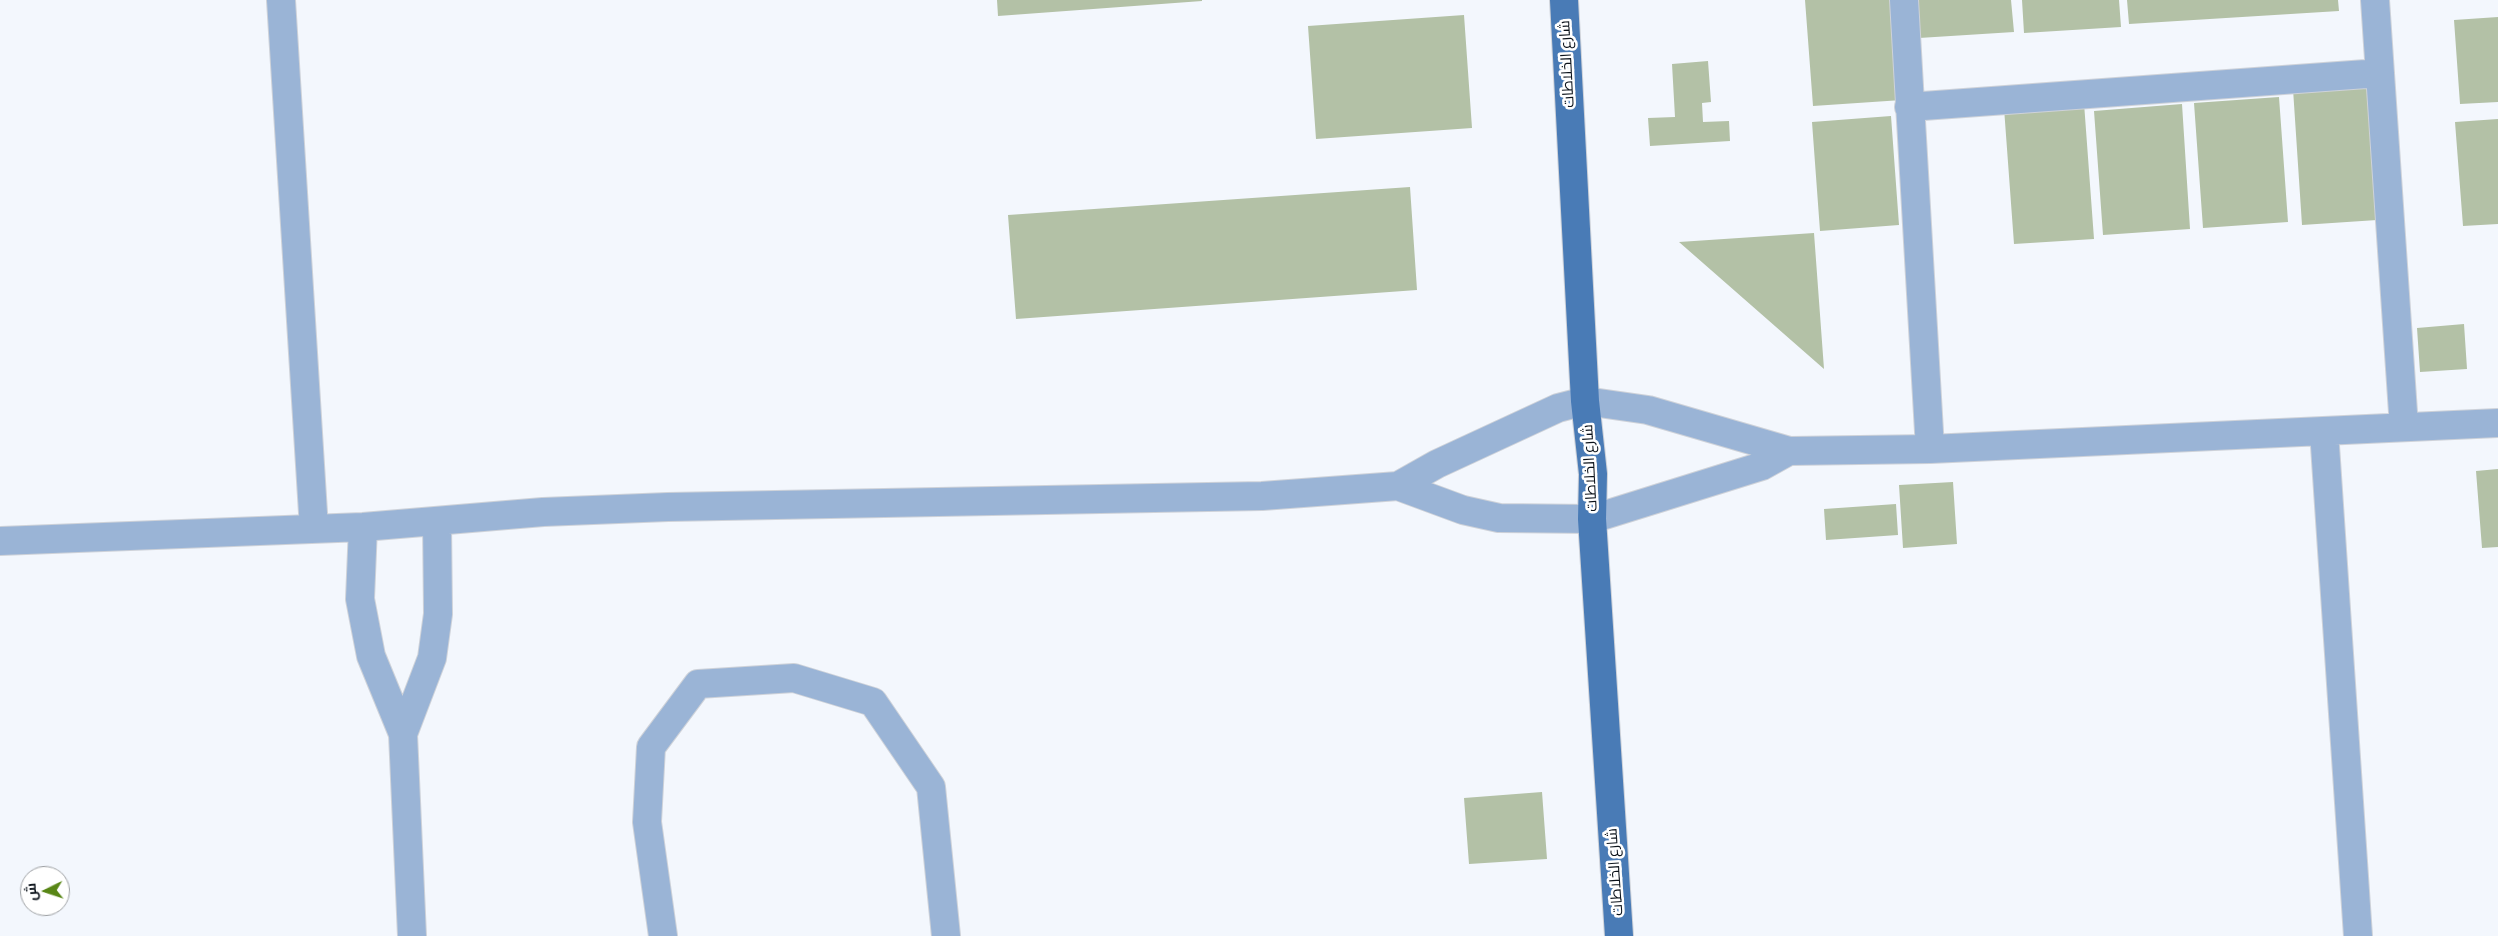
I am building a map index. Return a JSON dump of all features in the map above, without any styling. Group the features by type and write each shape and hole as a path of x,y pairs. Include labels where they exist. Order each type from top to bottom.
{"main road":[{"name":"شارع الخلاطات","path":"1564,0 1586,401 1593,474 1592,519 1619,936"}],"street":[{"path":"281,0 314,529"},
{"path":"1904,0 1930,449"},
{"path":"2375,0 2404,427"},
{"path":"1909,107 2380,73"},
{"path":"1398,486 1437,464 1558,408 1586,401 1648,410 1789,452 1930,449 2498,423"},
{"path":"2324,431 2358,936"},
{"path":"0,541 363,527 543,512 668,507 1262,496 1398,486 1463,510 1499,518 1592,519 1762,466 1789,452"},
{"path":"403,734 432,658 438,614 437,522"},
{"path":"363,527 360,598 369,646 403,734 412,936"},
{"path":"663,936 647,822 651,747 698,684 794,678 874,702 931,787 946,936"}],"building":[{"path":"997,0 1202,0 1202,1 998,16"},
{"path":"1805,0 1895,0 1902,100 1813,106"},
{"path":"1917,0 2011,0 2014,32 1919,38"},
{"path":"2022,0 2119,0 2121,27 2024,33"},
{"path":"2127,0 2338,0 2339,11 2129,24"},
{"path":"1464,15 1472,128 1316,139 1308,26"},
{"path":"2498,17 2498,102 2460,104 2454,20"},
{"path":"1708,61 1711,102 1702,103 1703,122 1729,121 1730,141 1650,146 1648,118 1675,117 1672,64"},
{"path":"2367,84 2377,220 2302,225 2293,89"},
{"path":"2279,97 2288,222 2203,228 2194,103"},
{"path":"2084,103 2094,239 2014,244 2004,108"},
{"path":"2182,104 2190,229 2103,235 2094,111"},
{"path":"1891,116 1899,225 1820,231 1812,122"},
{"path":"2498,119 2498,224 2463,226 2455,122"},
{"path":"1410,187 1417,290 1016,319 1008,215"},
{"path":"1814,233 1824,369 1679,242"},
{"path":"2464,324 2467,369 2420,372 2417,328"},
{"path":"2498,469 2498,547 2482,548 2476,471"},
{"path":"1953,482 1957,544 1903,548 1899,485"},
{"path":"1896,504 1898,535 1826,540 1824,509"},
{"path":"1542,792 1547,859 1469,864 1464,798"}]}
